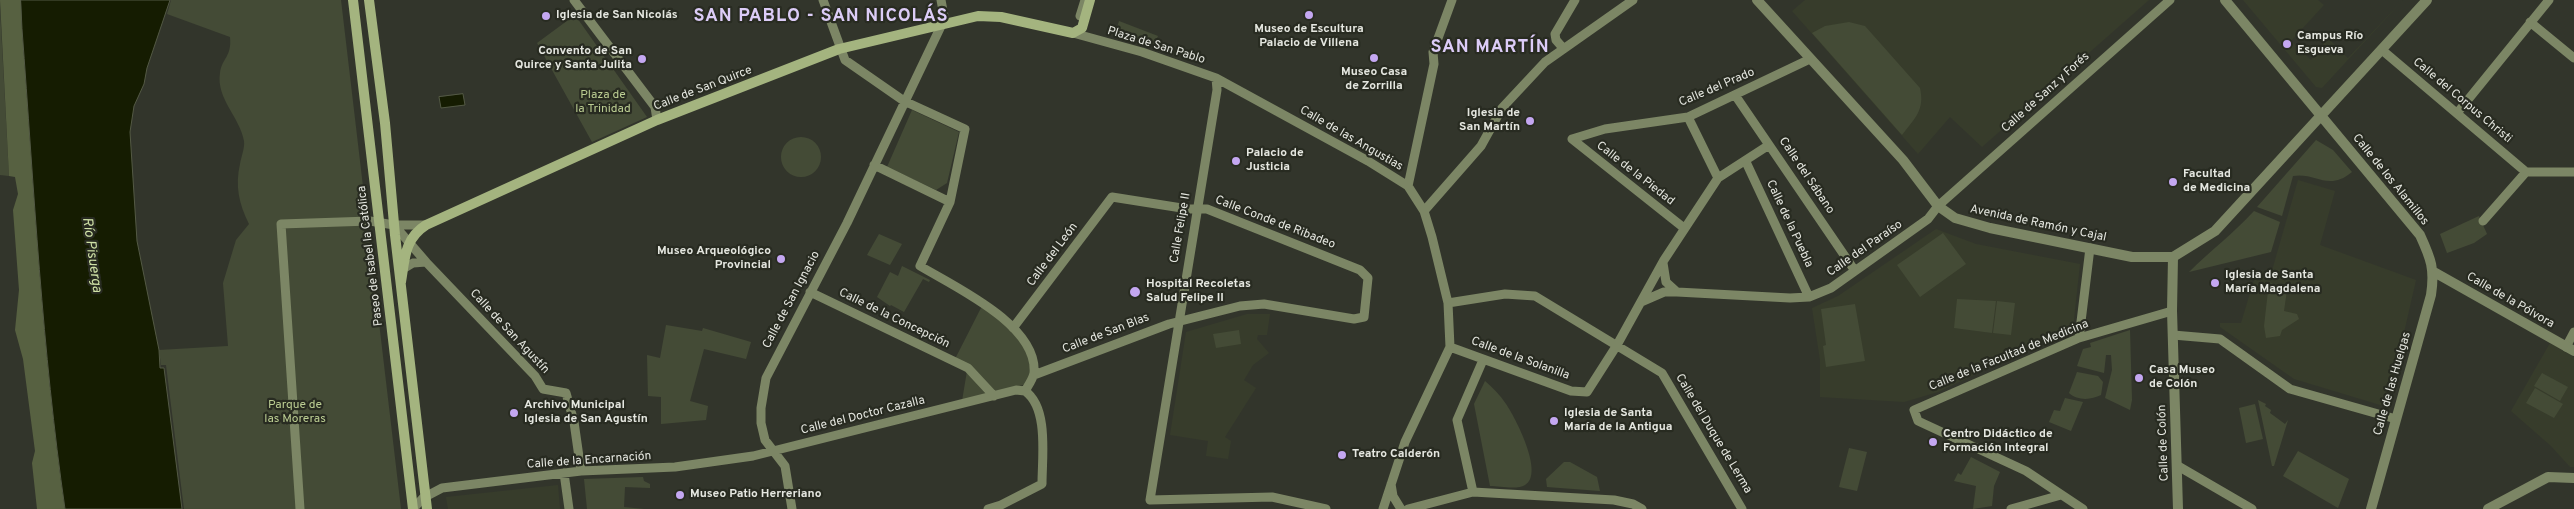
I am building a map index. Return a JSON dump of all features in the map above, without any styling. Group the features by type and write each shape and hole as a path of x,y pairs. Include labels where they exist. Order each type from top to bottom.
{"main road":[{"name":"Paseo de Isabel la Católica","path":"353,0 413,509"},
{"path":"369,0 385,123 394,225 427,509"},
{"path":"1078,31 1090,0"},
{"name":"Calle de San Quirce","path":"408,243 412,235 426,225 657,120 839,49 978,16 990,16 1048,28"},
{"name":"Plaza de San Pablo","path":"1048,28 1078,31"},
{"path":"401,282 408,243"}],"street":[{"path":"574,0 655,107 657,120"},
{"path":"823,0 839,49 849,64 904,101 965,129 950,202 920,266 999,313 1014,328 1028,348 1034,375 1025,391 1032,396 1042,423 1042,484 1001,507 988,509"},
{"path":"904,101 942,24 944,16 941,0"},
{"path":"1078,31 1085,0"},
{"path":"1408,186 1434,64 1433,52 1452,0"},
{"path":"1563,48 1556,40 1555,34 1575,0"},
{"path":"1424,211 1481,146 1502,108 1545,62 1633,0"},
{"name":"Avenida de Ramón y Cajal","path":"1757,0 1903,160 1938,206 1955,218 1990,228 2132,257 2173,257"},
{"name":"Calle de Sanz y Forés","path":"1938,206 2170,0"},
{"name":"Calle de los Alamillos","path":"2226,0 2420,235 2433,268"},
{"path":"2173,257 2215,231 2427,0"},
{"path":"2458,112 2549,0"},
{"path":"2530,22 2574,58"},
{"name":"Plaza de San Pablo","path":"1078,31 1089,38 1142,52 1216,78"},
{"name":"Calle del Corpus Christi","path":"2382,50 2458,112 2526,172"},
{"name":"Calle del Prado","path":"1572,139 1605,130 1688,117 1810,60"},
{"name":"Calle de las Angustias","path":"1216,78 1368,161 1408,186 1424,211 1448,303 1450,348 1405,442 1390,482 1383,509"},
{"name":"Calle Felipe II","path":"1216,78 1217,90 1150,500 1272,497 1326,509"},
{"name":"Calle del Sábano","path":"1736,95 1855,271"},
{"name":"Calle de San Ignacio","path":"792,509 785,466 765,440 761,423 761,408 766,378 874,165 904,101"},
{"path":"1688,117 1718,178"},
{"name":"Calle de la Piedad","path":"1572,139 1684,228"},
{"path":"1448,303 1505,294 1535,296 1617,345 1664,260 1718,178 1746,162 1769,145"},
{"name":"Calle de la Puebla","path":"1746,162 1809,297"},
{"path":"874,165 950,202"},
{"path":"2483,221 2526,172 2574,172"},
{"name":"Calle Conde de Ribadeo","path":"1112,197 1216,213 1360,270 1368,278 1364,317"},
{"name":"Calle del León","path":"1014,328 1112,197"},
{"name":"Calle del Paraíso","path":"1641,302 1664,292 1770,299 1809,297 1831,288 1928,220 1938,206"},
{"name":"Calle de San Quirce","path":"300,509 281,224 379,222 394,225 426,225"},
{"name":"Calle de San Agustín","path":"394,225 408,243 535,376 543,389 566,393 574,422 580,471"},
{"path":"2079,338 2090,248"},
{"name":"Calle de Colón","path":"2173,257 2172,312 2178,509"},
{"path":"1664,260 1663,274 1666,282 1677,292"},
{"path":"403,269 413,263 426,262"},
{"name":"Calle de la Pólvora","path":"2433,268 2570,349"},
{"name":"Calle de las Huelgas","path":"2371,509 2431,295 2433,268"},
{"name":"Calle de la Concepción","path":"810,292 968,368 994,396"},
{"name":"Calle de San Blas","path":"1034,375 1178,322 1240,306 1264,304 1354,319 1364,317"},
{"name":"Calle de la Facultad de Medicina","path":"2061,495 2026,471 1918,421 1914,410 2079,338 2172,312"},
{"path":"2570,349 2574,332"},
{"path":"2173,335 2220,339 2290,389 2396,419"},
{"name":"Calle del Duque de Lerma","path":"1617,345 1662,373 1742,509"},
{"name":"Calle de la Solanilla","path":"1450,348 1581,393 1591,388 1617,345"},
{"path":"1473,492 1457,420 1483,360"},
{"name":"Calle del Doctor Cazalla","path":"773,451 1016,390 1025,391"},
{"name":"Calle de la Encarnación","path":"413,509 426,497 442,488 580,471 675,467 753,456 773,451"},
{"path":"2178,466 2252,509"},
{"path":"564,473 569,509"},
{"path":"2488,509 2548,477 2574,478"},
{"path":"1390,482 1393,496 1401,509"},
{"path":"1408,509 1473,492 1614,500 1633,504 1642,509"},
{"path":"2011,509 2061,495 2083,509"}],"shaded area":[{"path":"0,0 21,0 44,329 65,509 37,509 32,463 35,451 23,359 15,330 19,290 13,210 18,194 15,177 9,176"},
{"path":"1805,0 2149,0 1982,147 1950,117 1918,154 1792,11"},
{"name":"Campus Río Esgueva","path":"2243,0 2318,0 2324,5 2291,41 2311,60 2324,46 2322,43 2327,37 2336,46 2333,51 2337,55 2340,51 2348,58 2403,0 2322,88 2316,87"},
{"path":"2298,180 2335,191 2320,245 2416,280 2387,407 2294,379 2220,327 2220,323 2241,323 2257,270 2271,274"},
{"path":"1936,229 1976,244 2080,264 2073,328 1938,392 1904,402 1820,397 1820,360 1812,308 1838,296"},
{"path":"1247,314 1270,314 1267,335 1258,335 1257,339 1269,353 1253,365 1244,380 1256,388 1225,437 1231,441 1228,459 1206,456 1208,441 1170,435 1186,332"},
{"path":"2550,343 2574,357 2574,467 2570,467 2551,446 2511,411"},
{"path":"558,485 560,509 448,509 446,497"}],"green space":[{"name":"Parque de las Moreras","path":"171,0 341,0 401,509 184,509 166,365 161,365 159,350 228,346 223,283 236,240 249,224 240,202 238,187 244,141 242,132 225,100 220,82 221,68 230,49 230,37 167,14"},
{"path":"0,9 9,176 0,175"},
{"name":"Plaza de la Trinidad","path":"575,15 647,117 592,142 537,43"},
{"path":"1119,21 1158,36 1154,44 1115,34"},
{"path":"1849,22 1865,26 1920,88 1920,108 1902,135 1812,33 1825,26"},
{"path":"912,110 959,132 947,183 936,190 887,167"},
{"path":"805,137 812,140 818,146 821,157 820,165 812,174 805,177 797,177 790,174 782,165 781,153 784,146 793,138"},
{"path":"2316,140 2333,150 2352,172 2344,178 2329,181 2309,176 2293,176 2282,216 2257,207"},
{"path":"2254,211 2280,222 2271,252 2189,272 2238,227"},
{"path":"2479,216 2487,234 2474,243 2447,253 2440,234"},
{"path":"1943,233 1966,264 1920,297 1897,265"},
{"path":"879,234 902,244 890,265 867,255"},
{"path":"902,266 930,280 929,282 923,279 904,312 890,306 877,297 890,272 898,276"},
{"path":"2269,282 2287,290 2284,311 2297,314 2299,319 2282,330 2280,336 2266,338 2264,326"},
{"path":"1957,299 1996,301 1992,333 1954,328"},
{"path":"1997,301 2015,303 2011,335 1993,333"},
{"path":"1855,304 1865,361 1826,367 1823,346 1826,345 1821,309"},
{"path":"982,306 1019,339 1029,361 1030,372 1027,384 962,401 968,365 955,359"},
{"path":"666,325 702,331 703,328 751,342 746,359 704,349 690,401 708,406 706,420 661,424 661,397 648,396 647,355 660,358"},
{"path":"1239,330 1241,344 1216,348 1213,334"},
{"path":"2130,330 2132,400 2130,410 2105,398 2112,370 2111,355 2106,355 2104,373 2077,366 2083,349 2091,347 2090,343"},
{"path":"2077,372 2098,376 2103,382 2101,395 2085,399 2069,393"},
{"path":"2542,373 2568,387 2560,401 2534,386"},
{"path":"1485,381 1506,404 1516,421 1526,445 1532,470 1530,479 1525,485 1513,488 1490,486 1474,404"},
{"path":"2535,388 2563,404 2554,418 2526,403"},
{"path":"2065,398 2083,402 2071,431 2049,422 2054,410 2060,411"},
{"path":"2258,400 2266,404 2265,406 2271,410 2270,413 2285,424 2288,420 2274,466 2272,466"},
{"path":"2255,404 2263,439 2246,443 2239,408"},
{"path":"1849,448 1867,452 1857,491 1839,487"},
{"path":"2298,451 2349,479 2338,508 2283,476"},
{"path":"1971,457 2000,472 1994,486 1992,506 1973,509 1976,486 1954,481 1958,473 1961,475"},
{"path":"1564,462 1570,462 1597,477 1600,491 1547,487 1546,479"},
{"path":"643,477 644,481 650,484 650,488 625,487 624,507 644,509 587,509 584,479"}],"water":[{"name":"Río Pisuerga","path":"21,0 170,0 147,68 144,84 134,106 130,132 137,241 159,350 160,368 164,368 182,509 65,509 44,329"},
{"path":"463,94 465,105 441,108 439,97"}],"place":[{"name":"Museo de Escultura Palacio de Villena","path":"1309,15"},
{"name":"Iglesia de San Nicolás","path":"546,16"},
{"name":"Campus Río Esgueva","path":"2287,44"},
{"name":"Museo Casa de Zorrilla","path":"1374,58"},
{"name":"Convento de San Quirce y Santa Julita","path":"642,59"},
{"name":"Iglesia de San Martín","path":"1530,121"},
{"name":"Palacio de Justicia","path":"1236,161"},
{"name":"Facultad de Medicina","path":"2173,182"},
{"name":"Museo Arqueológico Provincial","path":"781,259"},
{"name":"Iglesia de Santa María Magdalena","path":"2215,283"},
{"name":"Hospital Recoletas Salud Felipe II","path":"1135,292"},
{"name":"Casa Museo de Colón","path":"2139,378"},
{"name":"Archivo Municipal Iglesia de San Agustín","path":"514,413"},
{"name":"Iglesia de Santa María de la Antigua","path":"1554,421"},
{"name":"Centro Didáctico de Formación Integral","path":"1933,442"},
{"name":"Teatro Calderón","path":"1342,455"},
{"name":"Museo Patio Herreriano","path":"680,495"}],"district":[{"name":"SAN PABLO - SAN NICOLÁS","path":"821,17"},
{"name":"SAN MARTÍN","path":"1490,48"}]}
